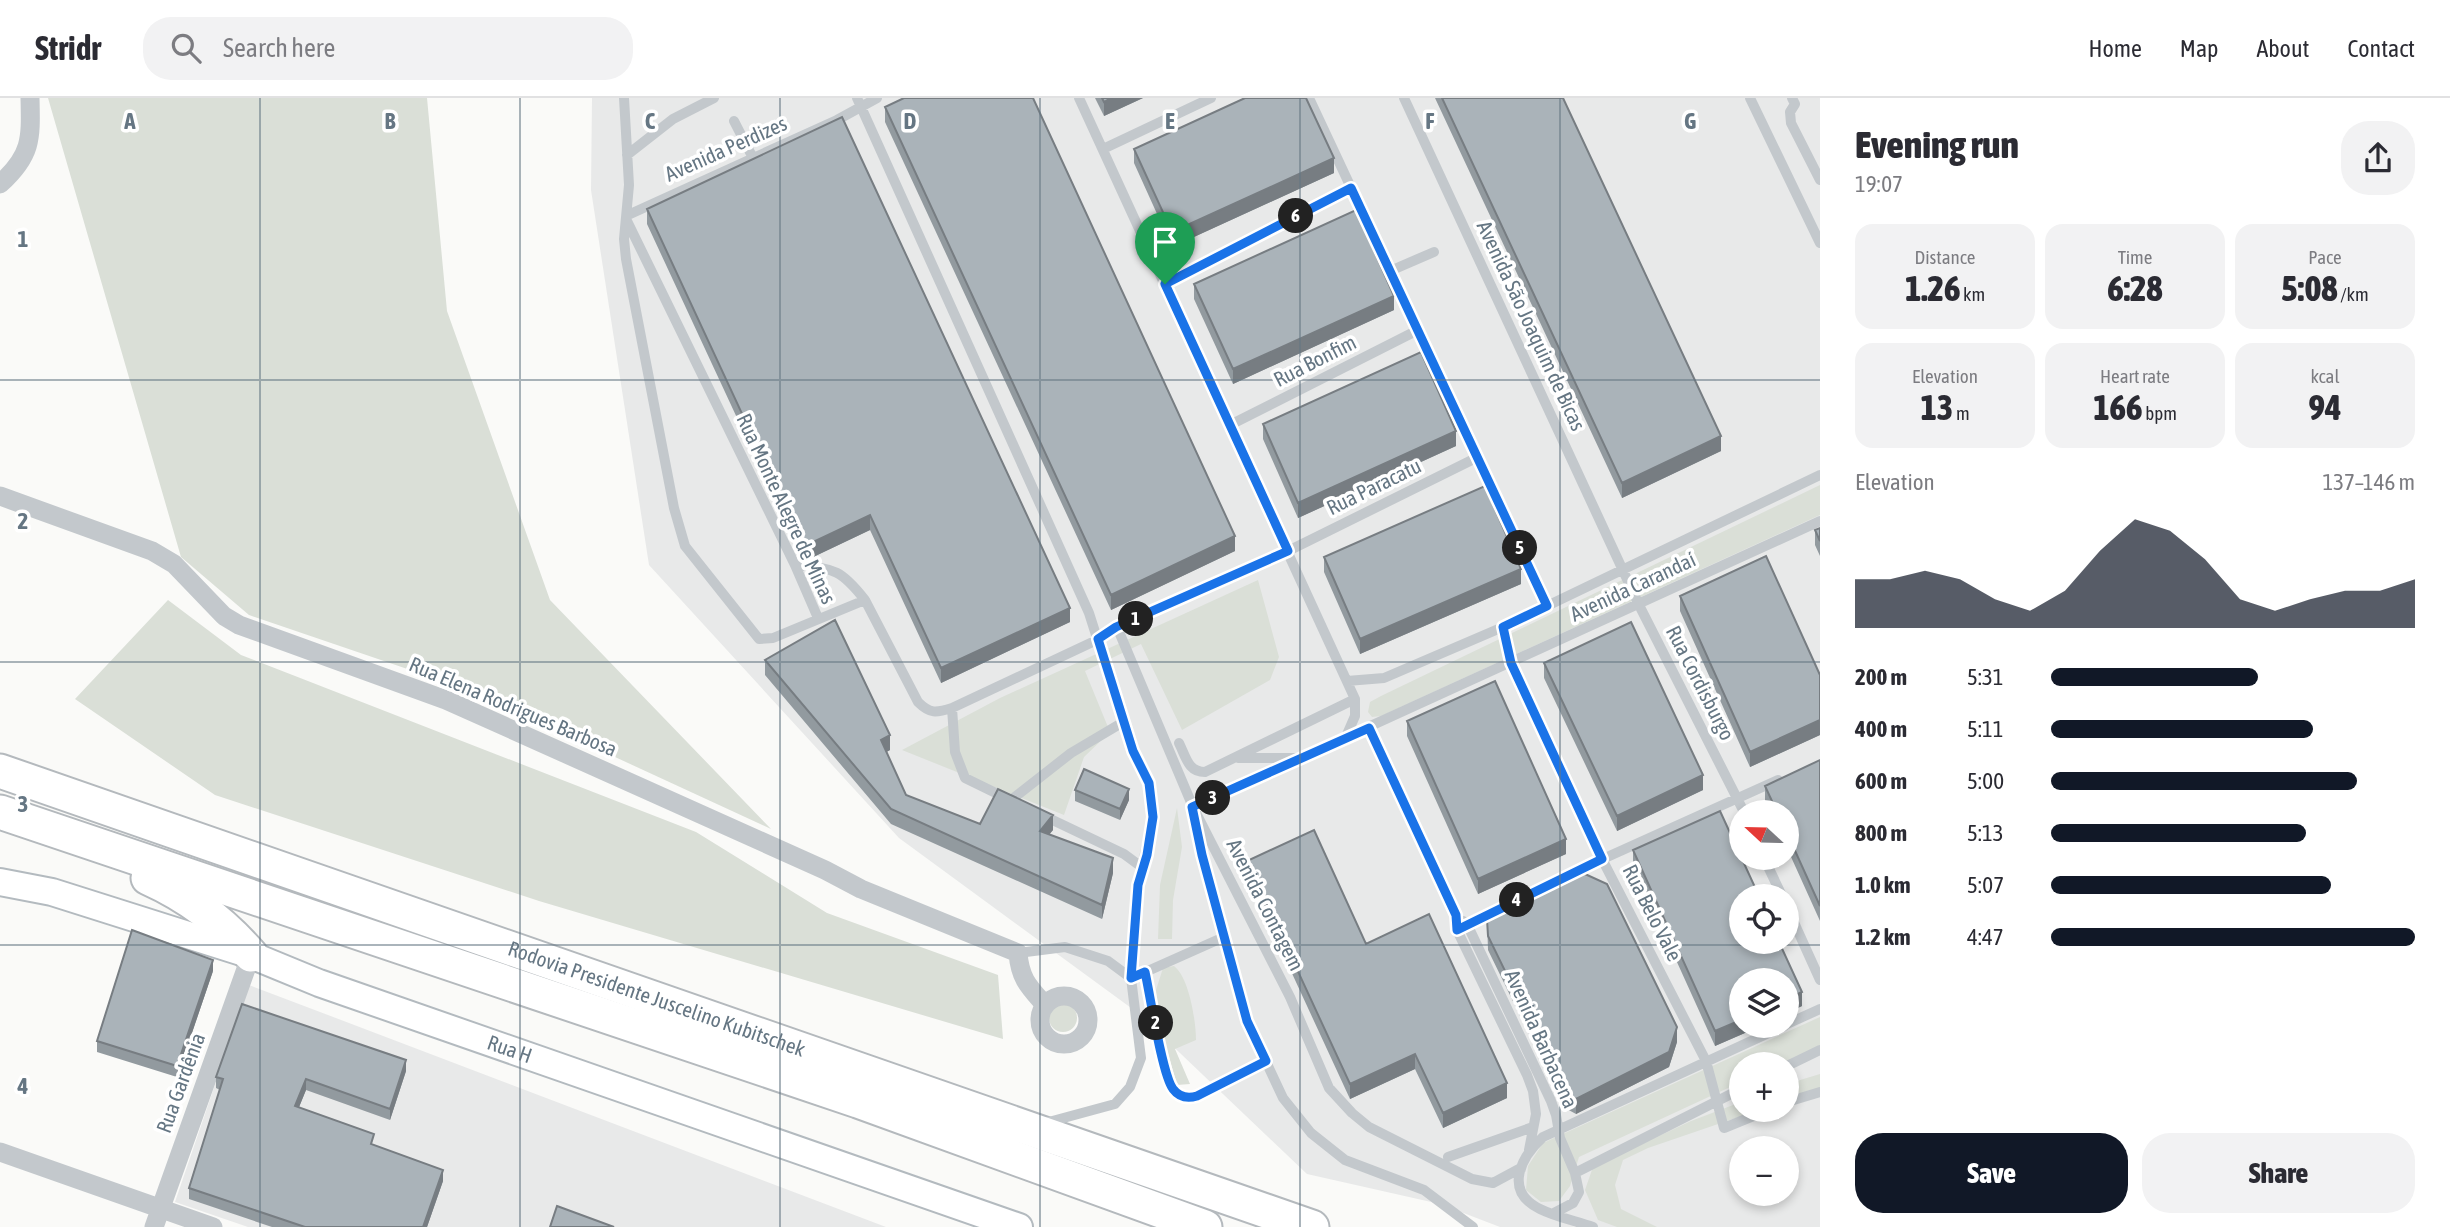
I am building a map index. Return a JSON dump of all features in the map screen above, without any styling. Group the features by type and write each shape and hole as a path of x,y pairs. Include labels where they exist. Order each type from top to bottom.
{"highway":[{"path":"0,759 48,787"},
{"name":"Rodovia Presidente Juscelino Kubitschek","path":"0,771 1312,1227"},
{"name":"Rodovia Presidente Juscelino Kubitschek","path":"0,812 858,1101 1205,1227"},
{"path":"39,825 180,895 233,934 251,955"}],"main road":[{"name":"Rua H","path":"0,881 52,892 251,955 319,984 1018,1227"}],"street":[{"path":"0,184 24,157 31,140 30,98"},
{"name":"Rua Elena Rodrigues Barbosa","path":"0,496 152,551 174,564 224,616 239,625 446,700 825,870 861,889 1018,953"},
{"path":"1018,953 1019,967 1025,983 1045,1005"},
{"name":"Rua Gardênia","path":"154,1227 251,955"},
{"path":"0,1152 213,1227"}],"lane":[{"name":"Rua Monte Alegre de Minas","path":"624,98 627,155 627,218 624,239 626,259 674,508 685,546 759,639 773,638 818,618 627,218"},
{"path":"627,155 673,119 714,98"},
{"name":"Avenida Perdizes","path":"627,218 837,120 859,102 877,98"},
{"path":"1079,98 1355,699 1355,716 1345,739"},
{"path":"1103,149 1211,98"},
{"path":"1309,98 1547,606"},
{"name":"Avenida São Joaquim de Bicas","path":"1404,98 1623,570"},
{"path":"1751,98 1820,243"},
{"path":"1792,98 1795,104 1790,112 1791,122 1820,180"},
{"path":"859,102 1089,613 1133,751 1149,783 1153,817 1138,885 1131,978 1141,1058 1130,1087 1115,1104 1028,1128"},
{"path":"734,121 753,158"},
{"path":"1165,284 1351,188"},
{"path":"1390,271 1434,252"},
{"name":"Rua Bonfim","path":"1230,425 1418,330"},
{"name":"Rua Paracatu","path":"1116,627 1288,551 1478,457"},
{"path":"1807,466 1817,477"},
{"name":"Avenida Carandaí","path":"1347,681 1384,678 1503,627 1817,477"},
{"name":"Avenida Carandaí","path":"1192,807 1820,521"},
{"path":"795,565 837,571 849,579 865,600 918,702 927,711 937,713 1098,639 1116,627"},
{"name":"Rua Cordisburgo","path":"1623,570 1737,798"},
{"path":"818,618 865,600"},
{"name":"Avenida Contagem","path":"1116,627 1192,807 1290,997 1329,1088 1369,1127 1472,1179 1493,1182 1519,1169"},
{"name":"Rua Belo Vale","path":"1503,627 1511,663 1602,859 1706,1061 1724,1128 1739,1122"},
{"path":"1179,743 1191,769 1205,772 1355,699"},
{"path":"952,708 955,752 965,778 1022,806"},
{"path":"1011,800 1071,753 1125,721"},
{"name":"Avenida Barbacena","path":"1369,728 1456,915 1457,930 1527,1075 1535,1102 1533,1127"},
{"path":"1234,758 1303,758"},
{"path":"1457,930 1602,859 1784,777"},
{"path":"1192,807 1202,855 1247,1021 1283,1098 1311,1133 1345,1160 1424,1190 1473,1227"},
{"path":"1033,811 1124,854 1143,868"},
{"name":"Avenida Barbacena","path":"1456,915 1467,924 1538,1072 1556,1115 1558,1130 1575,1173"},
{"path":"1799,934 1820,980"},
{"path":"1131,978 1224,937"},
{"name":"Rua Elena Rodrigues Barbosa","path":"1018,953 1065,947 1108,961 1131,978"},
{"path":"1145,972 1168,1081 1179,1095 1188,1098 1197,1096 1266,1061"},
{"path":"1799,1019 1820,1009"},
{"path":"1529,1150 1543,1137 1756,1038"},
{"path":"1799,1061 1819,1053"},
{"path":"1799,1098 1820,1092"},
{"path":"1553,1213 1573,1203 1579,1192 1575,1173 1729,1095"},
{"path":"1447,1157 1533,1127 1529,1150 1519,1169 1520,1189 1528,1201 1540,1209 1593,1227"}],"shaded area":[{"path":"48,98 427,98 447,311 550,600 771,829 472,691 249,615 181,557"},
{"path":"592,98 1820,98 1820,1227 1500,1227 1440,1204 1307,1174 1138,1013 899,838 649,565 591,190"},
{"path":"1820,485 1820,515 1381,716 1372,717 1368,712 1370,702 1381,696"},
{"path":"1258,580 1279,657 1270,680 1182,730 1141,644 1085,671 1110,732 1084,757 1064,815 902,750 1000,698"},
{"path":"168,600 241,655 696,832 827,913 998,975 1003,1039 539,901 215,795 75,699"},
{"path":"1177,808 1182,847 1173,900 1172,939 1158,939 1160,885"},
{"path":"1174,966 1188,989 1195,1022 1196,1040 1175,1049 1190,1084 1177,1085 1159,1022 1156,990 1163,968"},
{"path":"249,985 886,1227 248,1227 175,1202"},
{"path":"1063,1004 1073,1008 1077,1018 1073,1028 1063,1032 1053,1028 1049,1018 1053,1008"},
{"path":"1820,1017 1820,1046 1799,1056 1799,1052 1743,1052 1774,1038 1799,1038 1799,1027"},
{"path":"1729,1058 1729,1088 1579,1157 1570,1186 1559,1201 1541,1202 1526,1190 1528,1166 1543,1143"},
{"path":"1820,1074 1820,1088 1799,1096 1799,1080"},
{"path":"1729,1107 1729,1120 1648,1148 1623,1160 1615,1185 1621,1209 1657,1227 1617,1227 1598,1220 1585,1190 1593,1167 1691,1121"}],"building":[{"path":"904,98 1033,98 1235,536 1111,595 885,107"},
{"path":"1245,98 1306,98 1334,158 1172,232 1134,149"},
{"path":"1442,98 1563,98 1721,436 1622,483"},
{"path":"842,117 1070,608 941,668 870,515 809,544 802,543 647,209"},
{"path":"1356,210 1394,296 1233,369 1194,284"},
{"path":"1421,352 1456,431 1298,503 1263,424"},
{"path":"1485,486 1521,569 1360,639 1324,557"},
{"path":"1820,528 1820,541 1815,530"},
{"path":"1766,556 1820,675 1820,720 1750,752 1680,596"},
{"path":"835,620 890,735 881,740 906,795 980,824 998,789 1053,815 1040,831 1113,858 1102,905 891,809 765,660"},
{"path":"1631,622 1703,775 1617,816 1544,663"},
{"path":"1495,681 1566,839 1478,879 1407,721"},
{"path":"1820,760 1820,906 1799,860 1799,800 1771,800 1765,786"},
{"path":"1084,769 1129,789 1120,809 1075,790"},
{"path":"1720,811 1729,831 1729,870 1747,870 1753,884 1729,884 1729,954 1785,954 1791,968 1729,968 1729,1025 1715,1031 1633,850"},
{"path":"1314,830 1366,944 1429,914 1507,1083 1443,1113 1415,1054 1350,1084 1247,861"},
{"path":"1574,869 1607,884 1677,1027 1669,1052 1576,1099 1565,1094 1488,936 1487,919"},
{"path":"132,930 213,960 177,1066 97,1041"},
{"path":"242,1004 406,1060 390,1109 306,1079 295,1106 374,1134 371,1144 443,1170 423,1227 305,1227 189,1188 223,1079 216,1077"},
{"path":"557,1206 614,1227 550,1227"}],"route":[{"path":"1351,188 1547,606 1503,627 1511,663 1602,859 1457,930 1456,915 1369,728 1192,807 1202,855 1247,1021 1266,1061 1188,1098 1179,1095 1168,1081 1145,972 1131,978 1138,885 1147,855 1153,817 1151,795 1149,783 1133,751 1098,639 1116,627 1288,551 1165,284 1351,188"}]}
